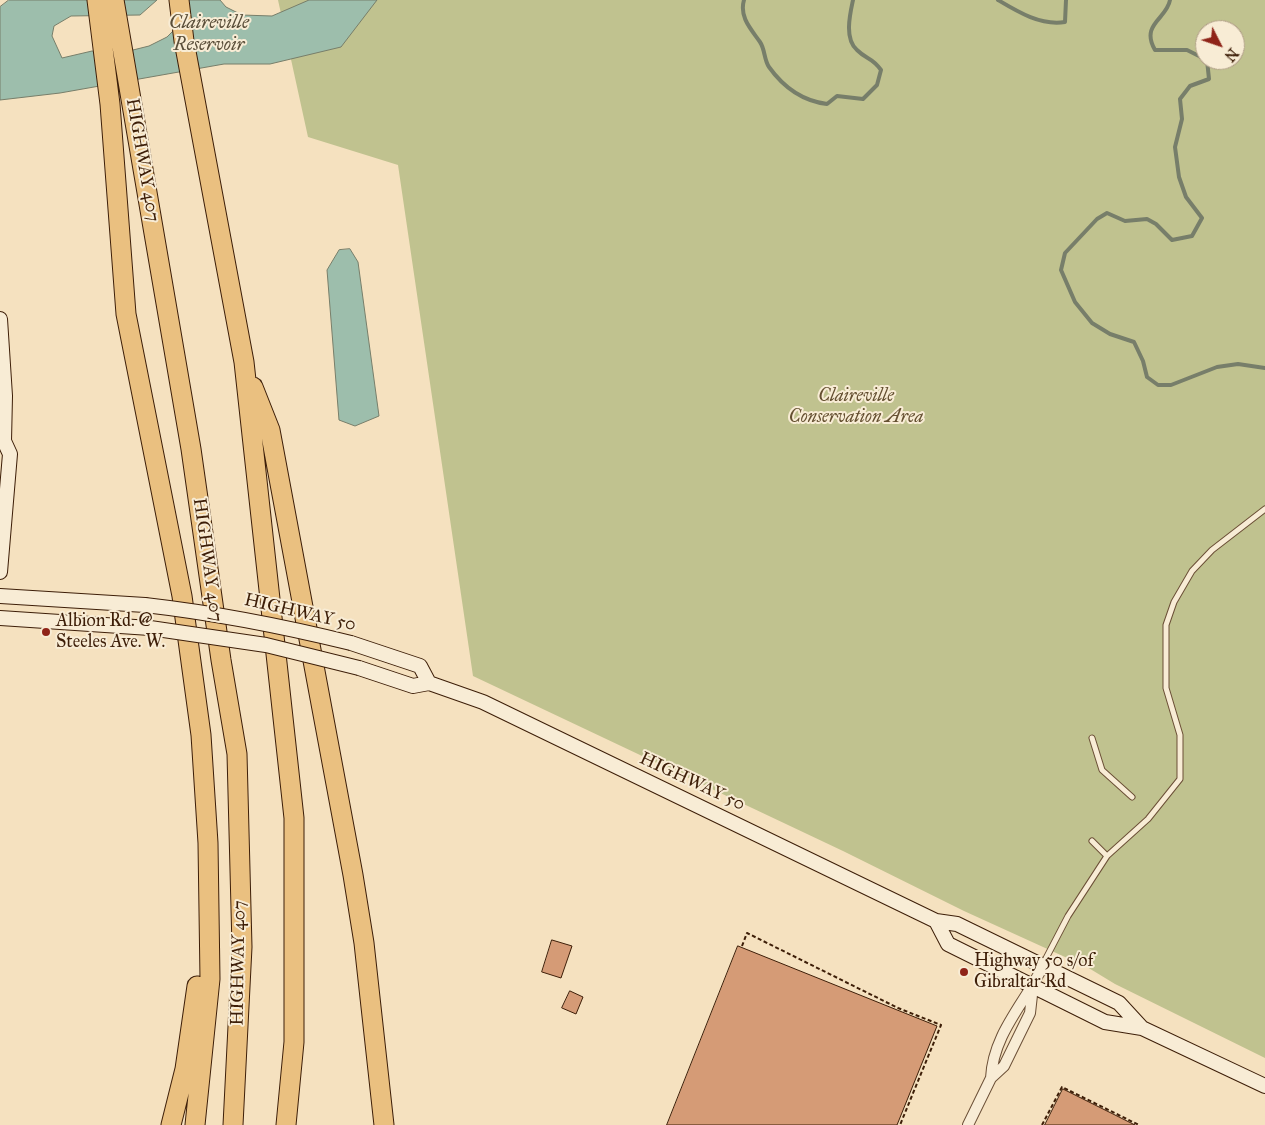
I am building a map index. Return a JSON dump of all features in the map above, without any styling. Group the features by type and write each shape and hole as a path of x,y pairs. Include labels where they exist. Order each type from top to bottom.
{"highway":[{"path":"98,0 110,104 126,314 182,596 201,734 208,843 208,946 210,979 195,1125"},
{"name":"HIGHWAY 407","path":"114,0 191,449 221,660 237,754 242,947 233,1125"},
{"path":"179,0 194,93 244,362 294,818 294,1042 286,1125"},
{"path":"244,362 270,430 349,855 364,943 384,1125"},
{"path":"171,1125 185,1070 198,980 208,946"}],"main road":[{"path":"0,319 5,396 2,442 10,454 0,572"},
{"name":"HIGHWAY 50","path":"0,596 209,612 268,623 351,643 420,666 429,683"},
{"name":"HIGHWAY 50","path":"0,618 150,628 266,645 358,668 413,686 429,683 483,702 936,920 958,924 1119,1002 1142,1028"},
{"name":"HIGHWAY 50","path":"936,920 948,944 1106,1022 1142,1028 1265,1086"}],"street":[{"path":"968,1125 991,1078 1004,1066 1030,1012 1033,986 1043,966"}],"lane":[{"path":"1043,966 1068,916 1107,856 1148,819 1180,779 1180,735 1166,688 1166,625 1174,602 1192,571 1212,550 1265,509"},
{"path":"1092,738 1102,770 1132,797"},
{"path":"1092,840 1107,856"}],"path":[{"path":"742,946 747,933 898,1008 941,1024 900,1125"},
{"path":"1042,1125 1062,1087 1139,1125"}],"green space":[{"name":"Claireville Conservation Area","path":"278,0 1265,0 1265,1058 1115,984 1087,967 964,911 843,851 473,676 398,165 308,137"}],"water":[{"name":"Claireville Reservoir","path":"9,0 157,0 140,15 71,16 54,26 52,36 62,58 92,51 117,54 149,46 167,37 178,26 180,0 220,0 226,7 242,15 272,16 309,0 377,0 341,47 270,64 224,64 60,93 0,100 0,7"},
{"path":"350,249 358,262 379,416 355,426 339,420 327,270 339,250"}],"building":[{"path":"552,940 572,946 561,978 542,972"},
{"path":"738,946 937,1026 897,1125 667,1125"},
{"path":"570,991 583,997 576,1014 562,1008"},
{"path":"1063,1089 1135,1125 1045,1125"}],"waterway":[{"path":"744,0 744,17 762,45 767,64 781,81 802,97 827,104 837,96 863,99 877,85 881,70 875,63 857,50 850,40 849,26 853,0"},
{"path":"998,0 1030,17 1056,23 1065,22 1066,0"},
{"path":"1170,0 1168,7 1152,28 1151,41 1155,50 1187,50 1195,54"},
{"path":"1208,70 1209,79 1190,86 1180,99 1182,119 1175,147 1179,177 1186,197 1202,218 1192,236 1172,240 1156,224 1147,219 1125,221 1107,213 1097,219 1065,253 1061,270 1075,302 1092,323 1110,334 1134,342 1143,361 1147,377 1158,385 1171,385 1217,367 1238,364 1265,368"}],"place":[{"name":"Albion Rd. @ Steeles Ave. W.","path":"46,632"},
{"name":"Highway 50 s/of Gibraltar Rd","path":"964,972"}]}
